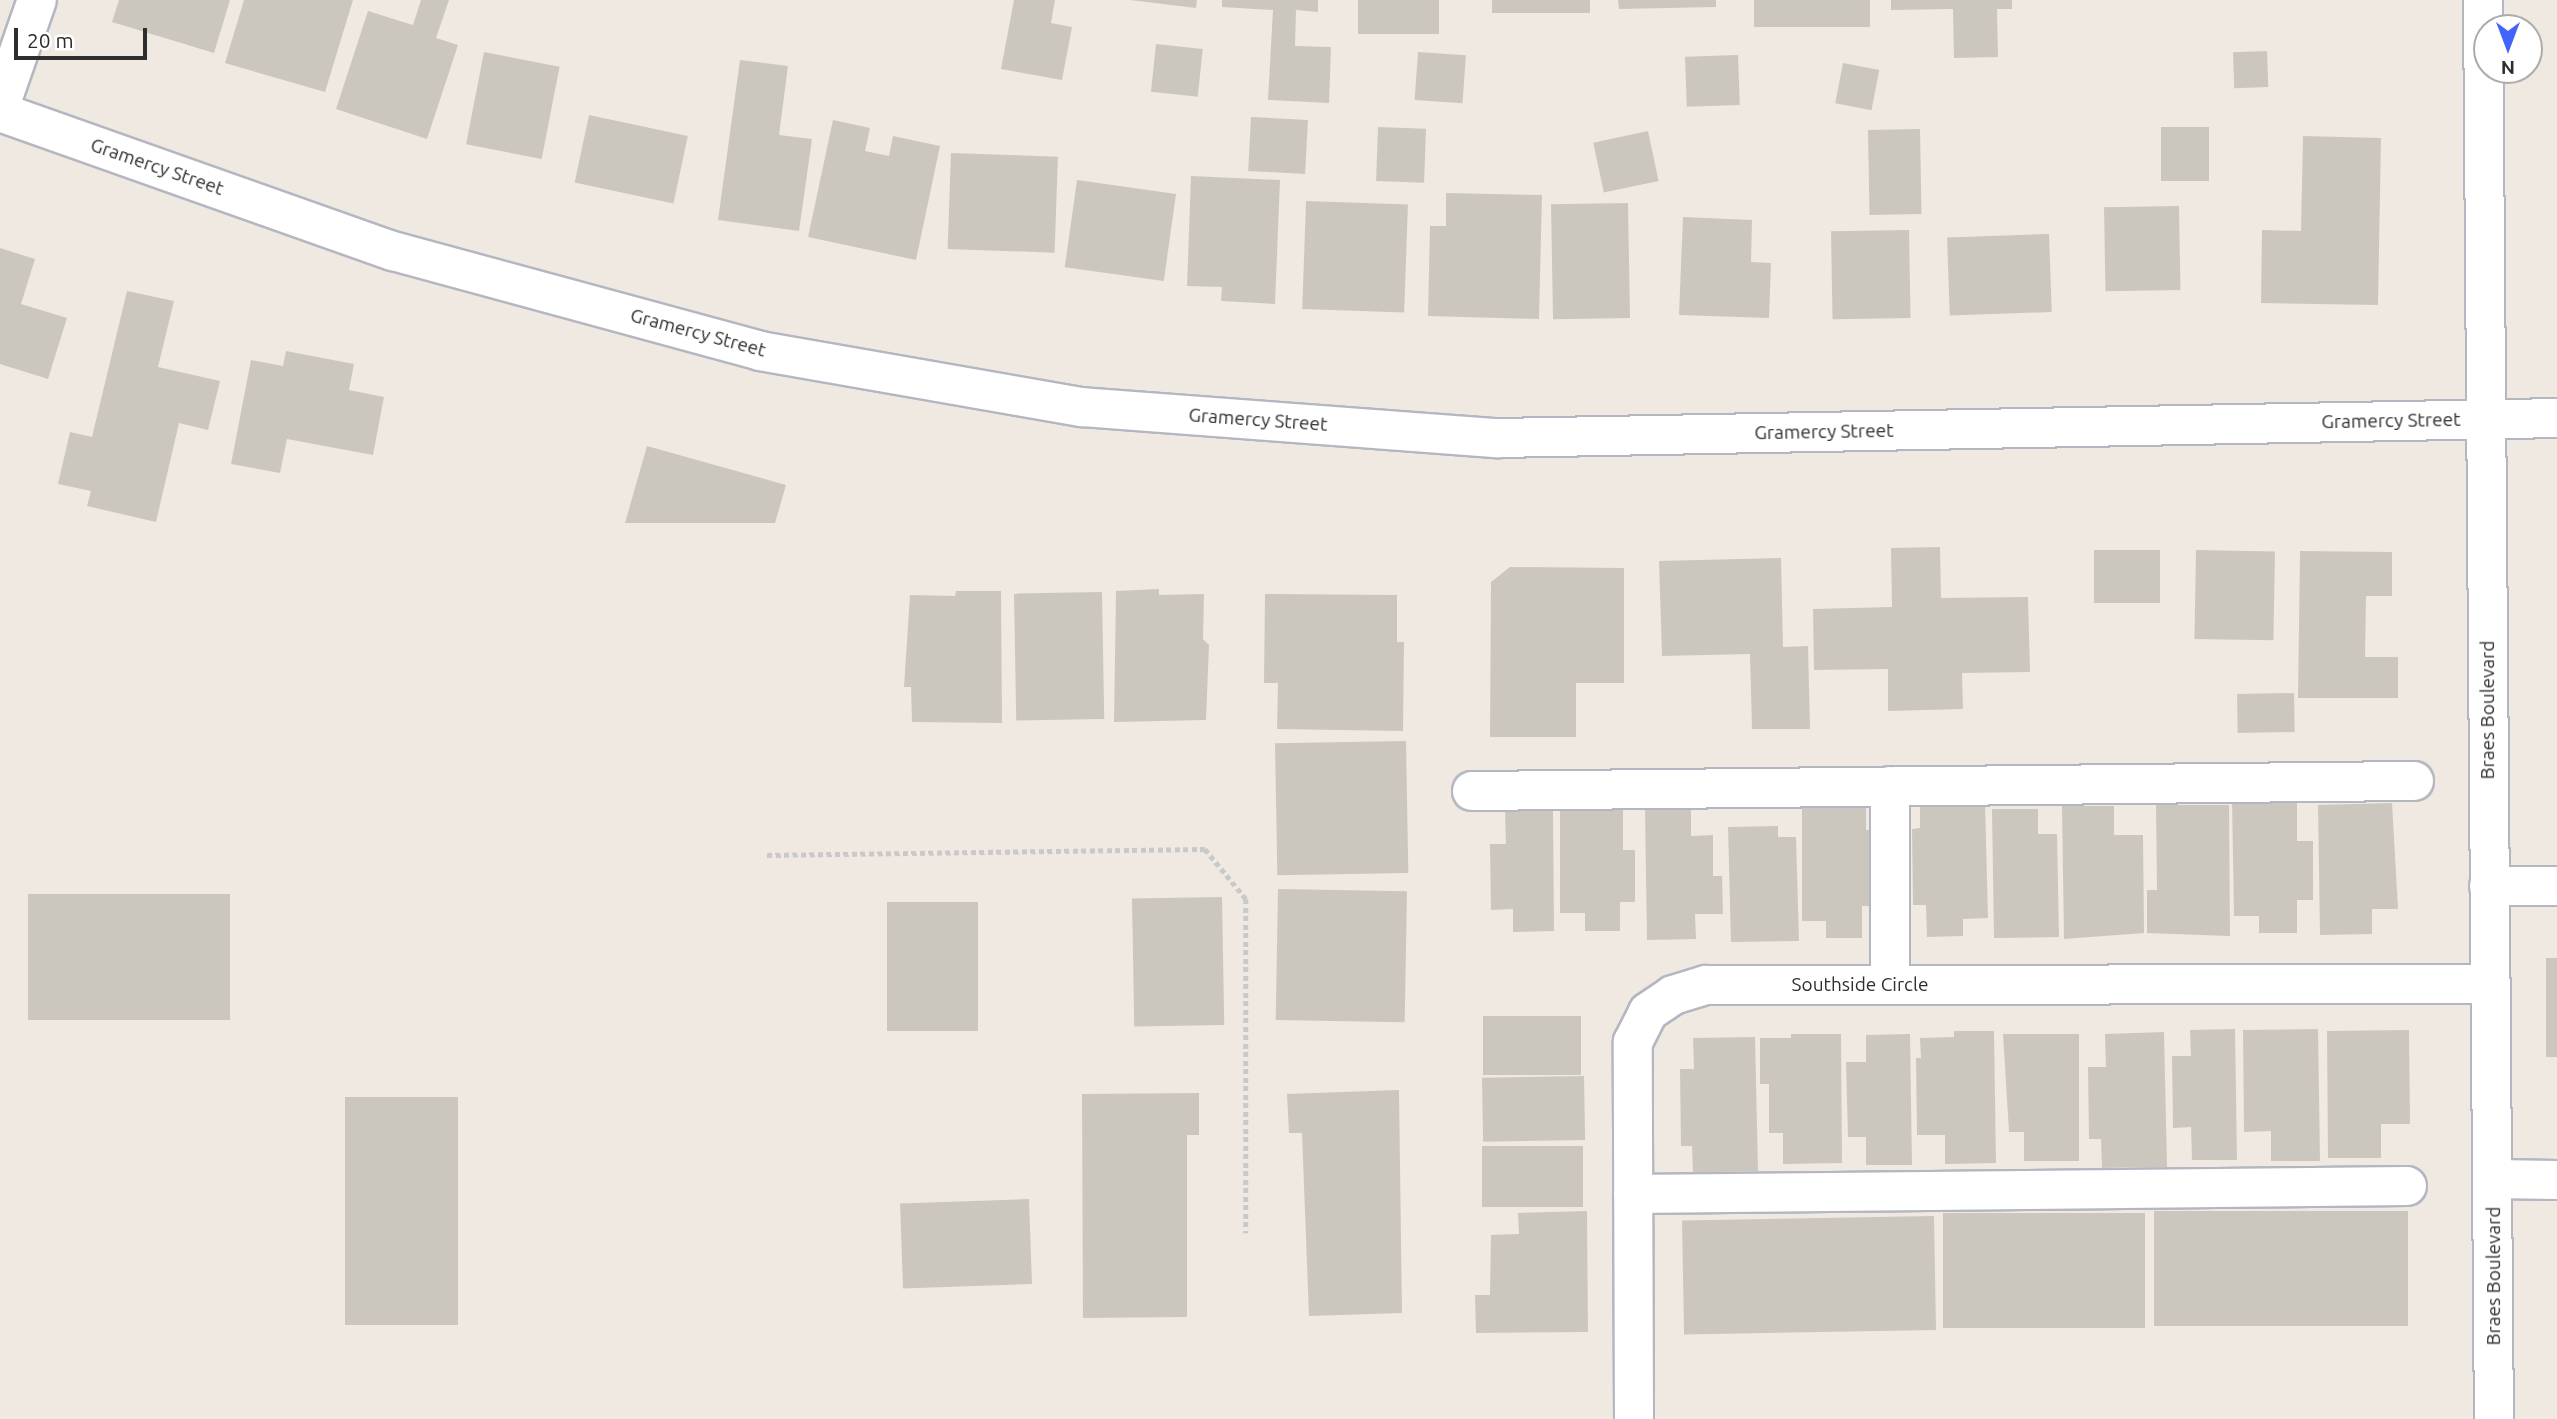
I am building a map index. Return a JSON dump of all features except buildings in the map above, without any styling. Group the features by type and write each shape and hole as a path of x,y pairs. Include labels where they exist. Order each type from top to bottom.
{"street":[{"path":"0,106 37,0"},
{"name":"Braes Boulevard","path":"2483,0 2489,419 2489,886 2494,1180 2494,1419"},
{"name":"Gramercy Street","path":"0,112 393,251 760,351 1082,407 1498,438 2557,418"},
{"path":"1472,790 2414,781"},
{"path":"1890,786 1890,985"},
{"path":"2489,886 2557,886"},
{"name":"Southside Circle","path":"1634,1419 1633,1042 1648,1012 1673,995 1706,985 2490,984"},
{"path":"2494,1180 2557,1180"},
{"path":"1633,1194 2407,1186"}],"path":[{"path":"767,855 1205,849 1246,899 1246,1233"}]}
